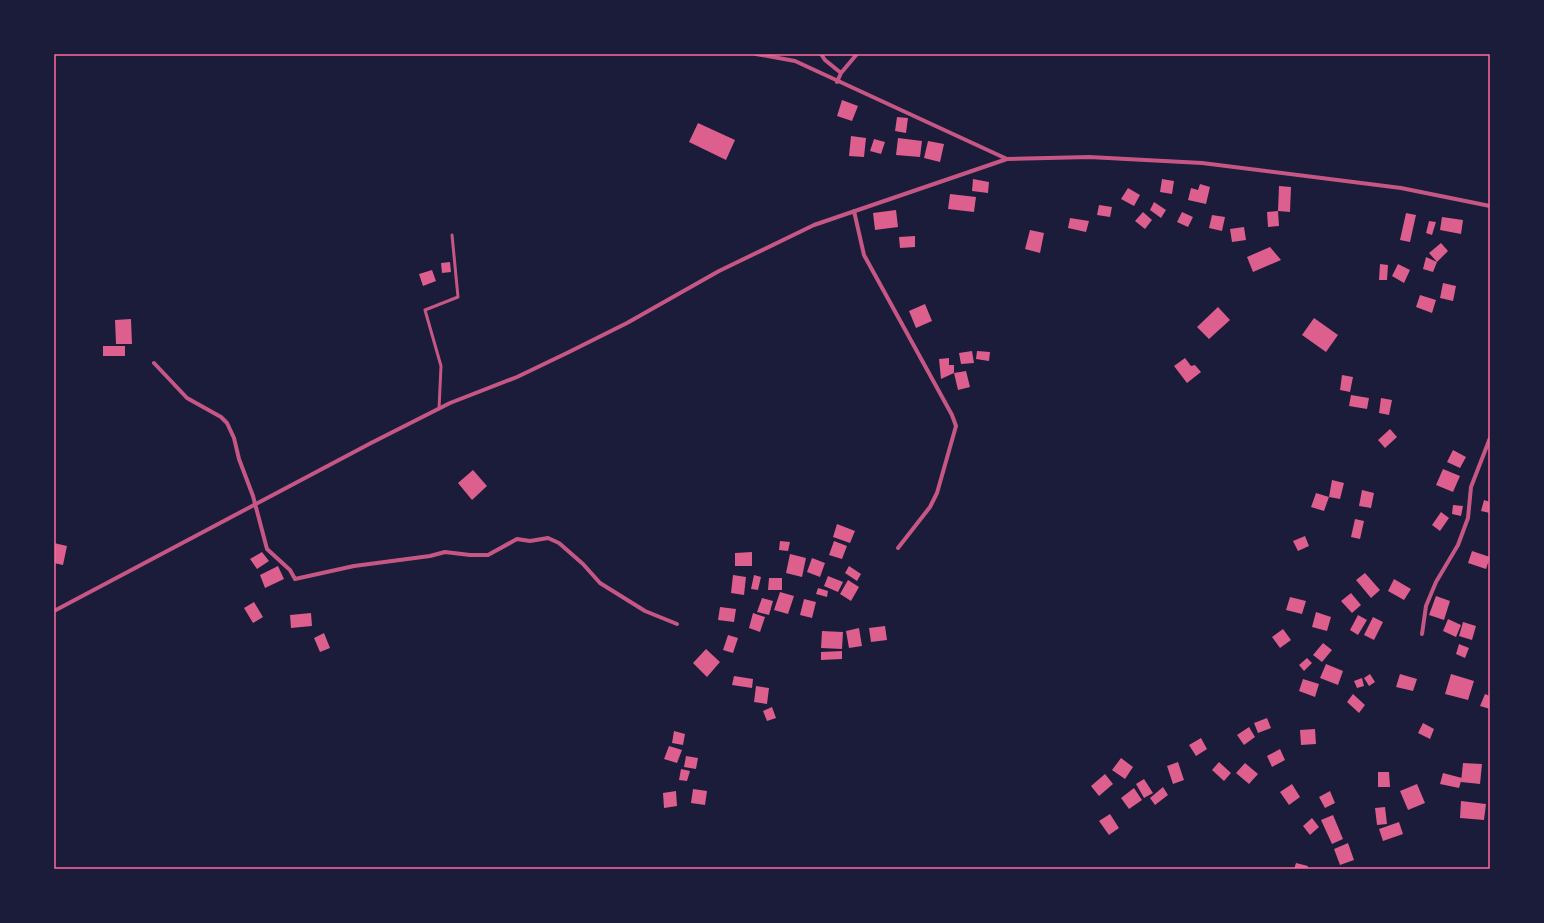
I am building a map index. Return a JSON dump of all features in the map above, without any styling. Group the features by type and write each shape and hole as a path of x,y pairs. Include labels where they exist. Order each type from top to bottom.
{"street":[{"path":"756,54 795,61 837,82 1007,159"},
{"path":"821,54 825,60 841,73"},
{"path":"837,82 841,73 857,54"},
{"path":"54,611 439,409 517,377 569,352 627,323 753,254 814,225 1007,159 1089,157 1202,163 1401,188 1490,206"},
{"path":"854,211 864,255 952,415 956,426 937,493 930,507 898,548"},
{"path":"154,363 187,398 221,416 227,423 234,438 267,549 290,570 294,579 354,566 430,556 445,552 470,556 488,554 517,539 530,541 548,538 559,543 583,564 600,584 645,611 677,624"},
{"path":"1422,634 1426,606 1436,582 1458,545 1468,518 1471,488 1490,438"}],"lane":[{"path":"439,409 441,366 425,310 458,297 452,235"}],"building":[{"path":"842,100 858,106 852,121 837,116"},
{"path":"897,117 908,118 906,133 895,131"},
{"path":"698,123 735,140 726,160 689,142"},
{"path":"851,136 866,138 864,157 849,156"},
{"path":"898,138 922,141 920,157 896,155"},
{"path":"874,139 885,142 881,154 870,151"},
{"path":"928,141 944,144 940,162 924,158"},
{"path":"973,179 989,182 988,193 972,191"},
{"path":"1162,179 1174,181 1172,194 1160,192"},
{"path":"1200,184 1210,187 1206,204 1188,200 1191,188 1198,190"},
{"path":"1279,186 1291,187 1290,212 1278,211"},
{"path":"1128,188 1140,195 1134,206 1121,199"},
{"path":"950,194 976,197 974,212 948,209"},
{"path":"1154,202 1166,210 1161,218 1150,210"},
{"path":"1099,205 1112,207 1110,217 1097,215"},
{"path":"896,210 898,227 875,230 873,213"},
{"path":"1278,211 1279,226 1268,227 1267,212"},
{"path":"1143,212 1152,220 1145,229 1135,221"},
{"path":"1182,212 1193,217 1188,227 1177,222"},
{"path":"1406,213 1416,215 1410,242 1400,240"},
{"path":"1212,215 1225,217 1222,231 1209,228"},
{"path":"1442,217 1463,220 1461,234 1440,230"},
{"path":"1070,218 1089,221 1086,232 1068,228"},
{"path":"1429,221 1436,222 1432,235 1426,233"},
{"path":"1244,227 1246,240 1232,242 1230,229"},
{"path":"1030,230 1044,233 1040,253 1025,249"},
{"path":"915,236 915,247 900,248 899,237"},
{"path":"1441,243 1448,251 1437,262 1429,253"},
{"path":"1270,247 1281,260 1253,272 1247,257"},
{"path":"1426,257 1437,262 1433,272 1423,269"},
{"path":"450,262 451,272 442,273 441,263"},
{"path":"1380,264 1388,265 1387,280 1379,280"},
{"path":"1398,264 1410,270 1404,283 1392,276"},
{"path":"432,270 436,281 423,286 419,274"},
{"path":"1443,283 1456,286 1453,301 1440,298"},
{"path":"1420,295 1436,300 1432,313 1416,307"},
{"path":"925,304 932,321 916,328 909,311"},
{"path":"1218,307 1230,320 1209,339 1197,327"},
{"path":"1314,318 1338,335 1326,352 1302,335"},
{"path":"131,319 132,344 116,344 115,320"},
{"path":"103,346 125,346 125,356 103,356"},
{"path":"972,351 974,363 961,364 959,353"},
{"path":"977,351 990,352 989,361 976,359"},
{"path":"949,358 949,365 954,365 954,373 941,379 939,359"},
{"path":"1185,358 1191,366 1195,365 1201,372 1187,383 1174,366"},
{"path":"966,371 970,387 958,390 954,373"},
{"path":"1342,375 1353,377 1350,392 1340,390"},
{"path":"1351,395 1369,398 1367,409 1349,406"},
{"path":"1381,398 1392,400 1389,415 1379,413"},
{"path":"1390,429 1397,437 1385,448 1378,440"},
{"path":"1453,450 1466,457 1460,468 1447,462"},
{"path":"1443,469 1460,476 1453,492 1436,485"},
{"path":"473,470 487,486 472,500 458,483"},
{"path":"1332,480 1344,483 1340,499 1329,497"},
{"path":"1362,490 1374,493 1371,508 1359,506"},
{"path":"1316,493 1329,497 1324,511 1311,507"},
{"path":"1484,500 1490,502 1490,513 1481,511"},
{"path":"1453,505 1463,506 1461,516 1452,514"},
{"path":"1441,512 1449,518 1440,531 1432,525"},
{"path":"1355,519 1364,521 1360,539 1351,537"},
{"path":"837,524 855,531 850,543 833,537"},
{"path":"1305,536 1309,546 1298,551 1293,541"},
{"path":"780,541 790,542 788,551 779,550"},
{"path":"834,541 847,546 842,559 829,555"},
{"path":"54,543 67,546 63,565 54,563"},
{"path":"1472,551 1490,557 1486,569 1468,563"},
{"path":"262,552 269,561 257,569 250,559"},
{"path":"752,552 752,566 735,566 735,553"},
{"path":"790,554 806,558 802,577 786,573"},
{"path":"812,558 825,563 820,577 807,572"},
{"path":"278,566 284,579 265,588 260,575"},
{"path":"849,566 861,574 857,581 845,573"},
{"path":"1365,573 1380,590 1371,598 1356,580"},
{"path":"733,575 746,577 744,595 731,593"},
{"path":"754,575 761,577 758,590 751,589"},
{"path":"828,576 843,582 838,592 824,586"},
{"path":"769,578 782,578 782,590 768,590"},
{"path":"1394,579 1411,589 1404,600 1388,591"},
{"path":"848,580 859,587 851,601 840,594"},
{"path":"818,588 828,591 827,597 816,594"},
{"path":"780,592 794,596 788,614 774,610"},
{"path":"1351,593 1361,605 1352,613 1341,601"},
{"path":"1436,596 1450,601 1444,620 1429,615"},
{"path":"1290,597 1306,601 1302,614 1286,610"},
{"path":"762,598 773,601 769,615 757,612"},
{"path":"804,599 816,602 812,618 800,615"},
{"path":"254,602 263,617 253,623 244,608"},
{"path":"720,607 736,609 734,622 718,620"},
{"path":"1316,612 1331,617 1327,631 1312,627"},
{"path":"311,613 312,626 291,628 290,615"},
{"path":"753,613 765,617 760,632 749,628"},
{"path":"1358,615 1367,620 1358,635 1350,630"},
{"path":"1373,617 1383,622 1374,640 1364,635"},
{"path":"1448,619 1461,625 1456,637 1443,631"},
{"path":"1463,622 1476,626 1472,640 1459,636"},
{"path":"885,626 887,640 871,642 869,628"},
{"path":"859,628 862,646 849,648 846,631"},
{"path":"1283,629 1291,640 1280,648 1272,637"},
{"path":"822,631 843,632 842,649 821,648"},
{"path":"324,633 330,648 320,652 314,638"},
{"path":"728,635 738,638 733,653 723,650"},
{"path":"1323,643 1332,650 1322,662 1313,655"},
{"path":"1459,644 1469,648 1465,658 1456,654"},
{"path":"706,649 720,662 707,677 693,663"},
{"path":"842,651 842,659 821,660 821,652"},
{"path":"1307,658 1312,663 1304,671 1299,665"},
{"path":"1326,664 1343,671 1338,685 1320,678"},
{"path":"1370,674 1375,682 1369,686 1364,678"},
{"path":"1400,674 1417,679 1413,691 1396,687"},
{"path":"1451,674 1474,681 1468,700 1445,694"},
{"path":"734,676 753,679 752,688 732,685"},
{"path":"1362,678 1364,686 1357,688 1354,681"},
{"path":"1303,679 1319,684 1315,697 1299,691"},
{"path":"756,686 769,688 767,704 754,702"},
{"path":"1353,694 1365,705 1359,713 1347,702"},
{"path":"1485,694 1490,696 1490,709 1480,706"},
{"path":"772,707 776,718 767,721 763,711"},
{"path":"1267,718 1271,728 1258,733 1254,723"},
{"path":"1423,723 1434,729 1430,739 1418,733"},
{"path":"1249,727 1255,737 1244,745 1237,735"},
{"path":"1315,729 1316,744 1301,745 1300,730"},
{"path":"674,731 685,734 683,745 672,743"},
{"path":"1201,738 1207,749 1196,756 1189,745"},
{"path":"669,746 682,750 677,763 664,759"},
{"path":"1280,749 1285,760 1272,767 1267,756"},
{"path":"686,756 698,758 696,769 684,767"},
{"path":"1121,758 1133,767 1125,779 1112,770"},
{"path":"1178,762 1184,780 1173,784 1167,766"},
{"path":"1219,762 1231,773 1224,781 1212,770"},
{"path":"1245,763 1258,774 1249,784 1236,773"},
{"path":"1463,763 1482,764 1480,784 1461,782"},
{"path":"681,769 690,771 687,781 679,780"},
{"path":"1378,772 1389,772 1390,787 1378,787"},
{"path":"1443,773 1462,778 1459,788 1440,784"},
{"path":"1105,774 1113,784 1099,796 1091,786"},
{"path":"1144,779 1153,793 1144,798 1136,784"},
{"path":"1292,784 1300,797 1289,805 1280,792"},
{"path":"1417,784 1425,803 1408,810 1400,791"},
{"path":"1163,787 1168,795 1155,805 1150,798"},
{"path":"1134,788 1142,800 1129,809 1121,798"},
{"path":"693,789 707,791 705,805 691,803"},
{"path":"676,791 677,806 664,808 663,793"},
{"path":"1330,791 1335,803 1325,808 1319,797"},
{"path":"1461,801 1486,804 1484,820 1460,818"},
{"path":"1385,807 1387,824 1377,825 1375,808"},
{"path":"1110,814 1119,828 1109,835 1099,821"},
{"path":"1333,815 1343,839 1332,844 1321,820"},
{"path":"1312,818 1319,827 1310,835 1303,826"},
{"path":"1399,822 1403,834 1383,841 1379,829"},
{"path":"1348,843 1354,860 1340,865 1334,849"},
{"path":"1296,863 1308,866 1307,869 1294,869"}]}
